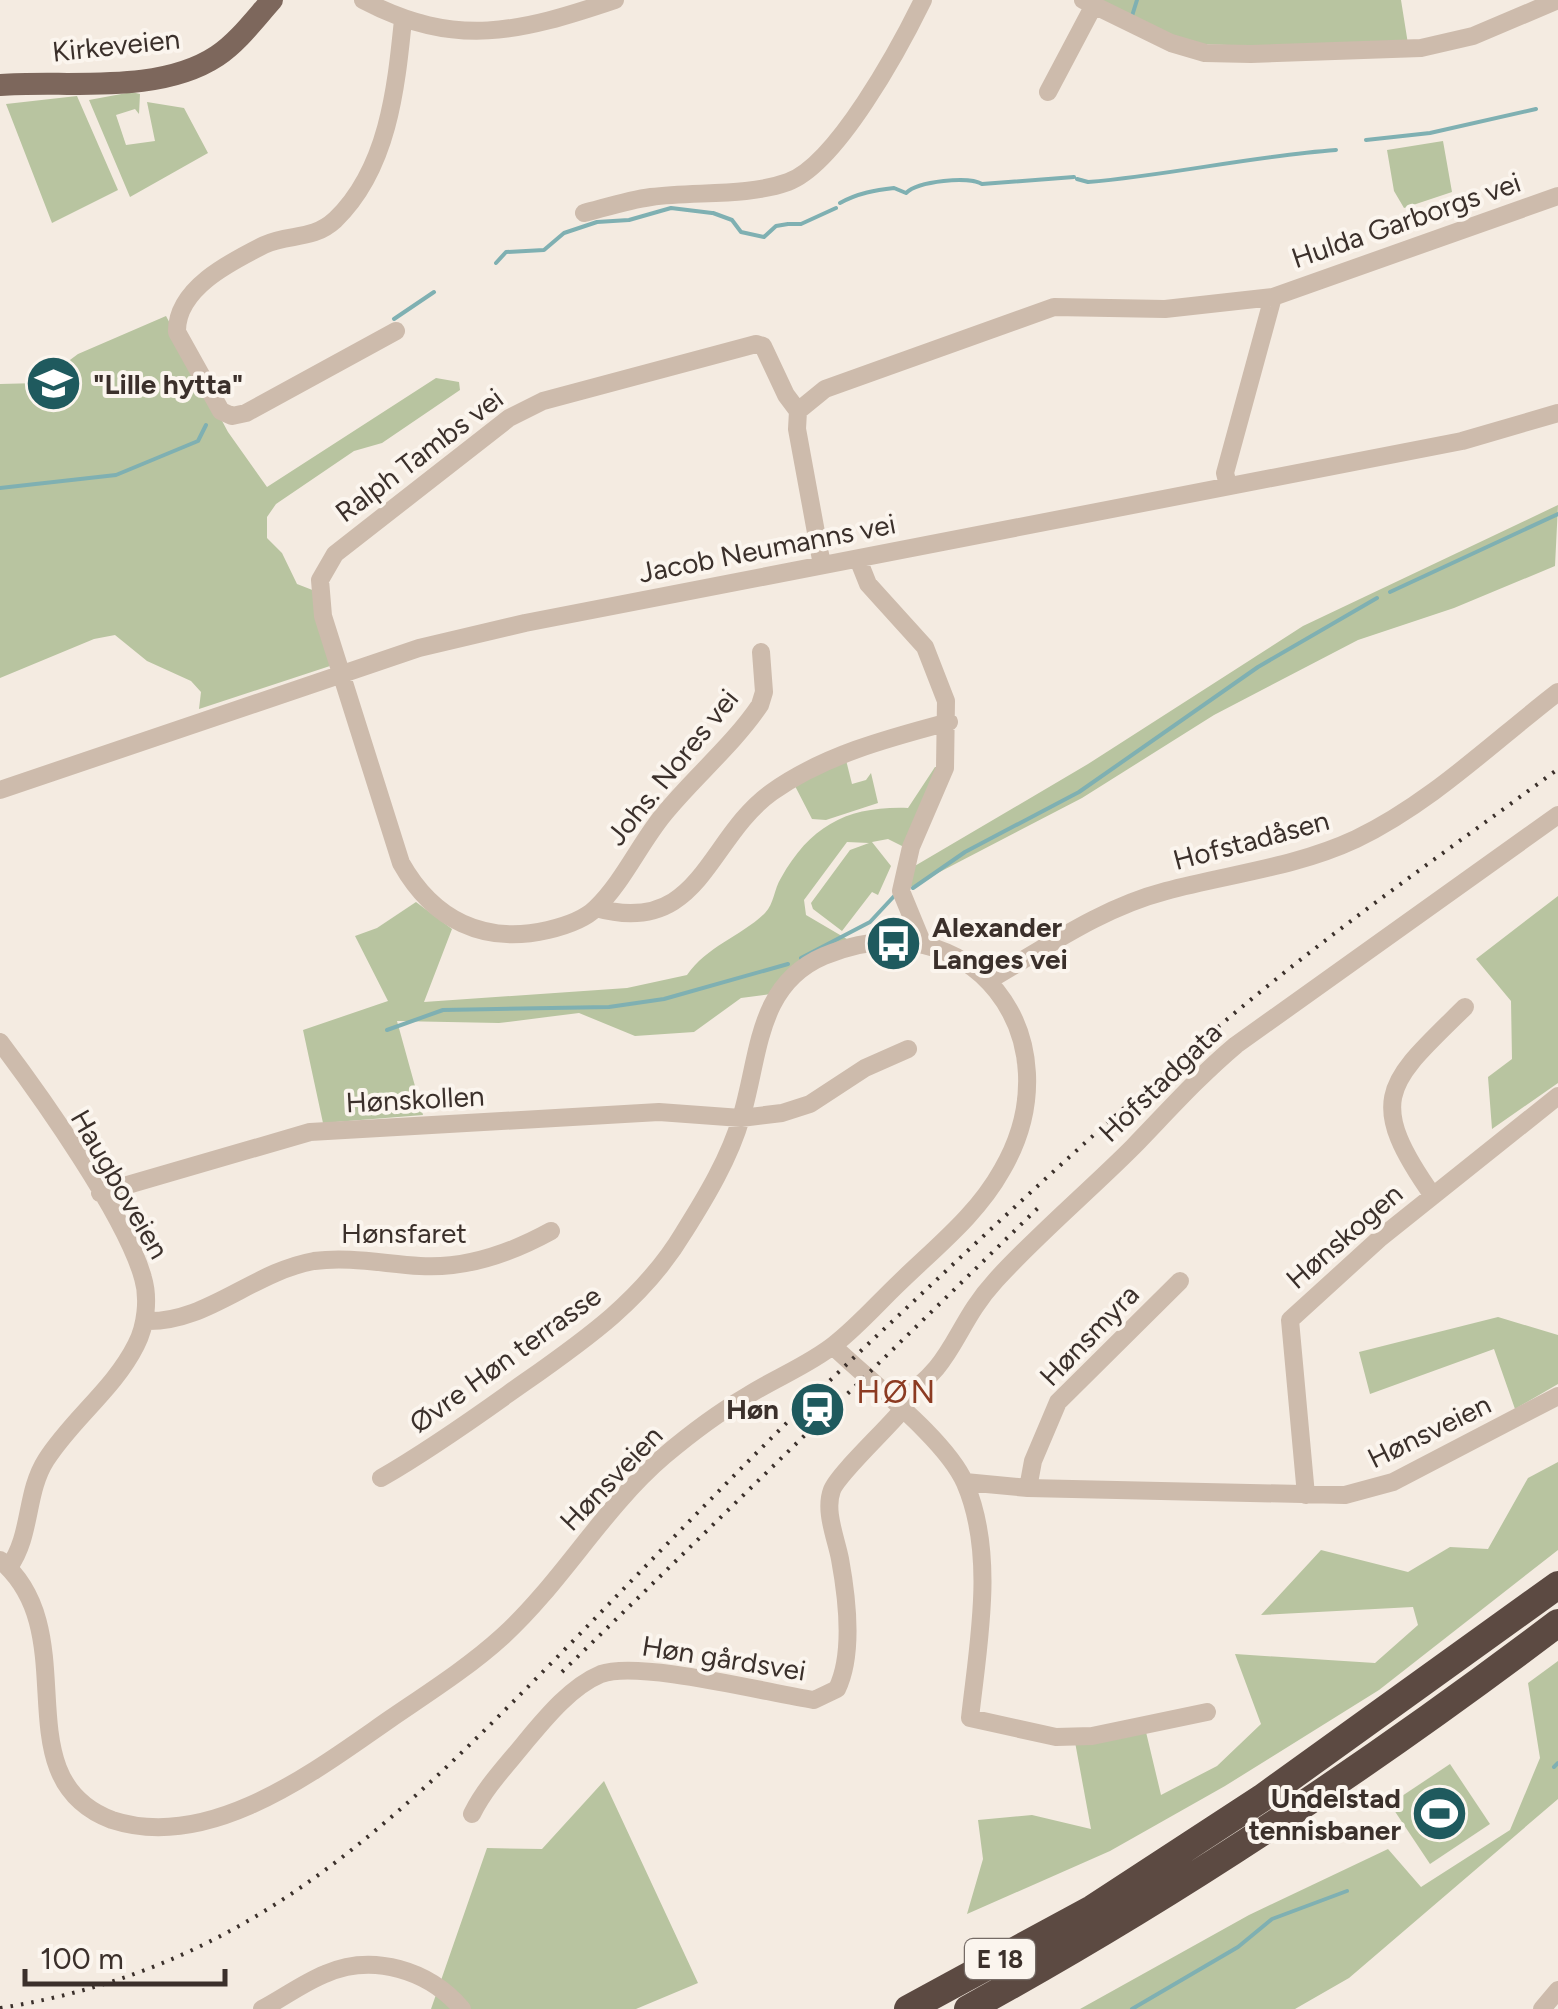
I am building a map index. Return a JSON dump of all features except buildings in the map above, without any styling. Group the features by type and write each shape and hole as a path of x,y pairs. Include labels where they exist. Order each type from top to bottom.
{"highway":[{"name":"E 18","path":"908,2009 1092,1909 1231,1818 1558,1585"},
{"name":"E 18","path":"968,2009 1105,1932 1277,1824 1429,1720 1558,1623"}],"main road":[{"name":"Kirkeveien","path":"0,85 134,79 184,71 228,47 272,0"}],"street":[{"path":"363,0 403,20 464,32 507,31 614,0"},
{"path":"584,212 651,197 772,186 808,171 845,126 923,0"},
{"path":"1048,92 1088,3 1171,43 1205,52 1346,53 1421,48 1473,36 1558,0"},
{"path":"396,331 270,401 232,416 221,411 177,332 177,318 194,289 265,244 315,234 356,196 387,124 403,20"},
{"name":"Hulda Garborgs vei","path":"798,412 825,389 1054,307 1165,309 1272,297 1558,196"},
{"name":"Hulda Garborgs vei","path":"1228,486 1226,474 1272,297"},
{"name":"Ralph Tambs vei","path":"342,675 320,596 325,567 372,523 509,418 569,391 756,344 763,346 798,412"},
{"path":"798,412 798,441 822,565"},
{"name":"Jacob Neumanns vei","path":"0,790 419,648 508,627 1462,440 1558,413"},
{"path":"858,558 879,598 925,647 940,683 949,722 945,768 912,847 901,891 922,942"},
{"name":"Johs. Nores vei","path":"342,675 391,839 421,894 452,920 506,936 563,927 596,908 662,817 760,705 764,692 760,652"},
{"name":"Hofstadåsen","path":"991,979 1106,912 1167,890 1298,860 1360,837 1430,794 1558,692"},
{"path":"596,908 640,915 674,903 769,794 802,775 887,738 949,722"},
{"name":"Hofstadgata","path":"900,1405 928,1383 948,1358 965,1320 995,1281 1194,1080 1558,815"},
{"name":"Øvre Høn terrasse","path":"381,1478 449,1439 588,1340 653,1280 686,1228 741,1118 765,1019 780,988 799,968 861,943 922,942 991,979"},
{"path":"991,979 1028,1062 1022,1123 1004,1167 974,1211 833,1346 900,1405 965,1482 982,1576 970,1718 1056,1737 1140,1728 1206,1712"},
{"name":"Hønskogen","path":"1433,1196 1408,1162 1396,1130 1392,1107 1395,1082 1406,1066 1466,1007"},
{"name":"Haugboveien","path":"0,1042 100,1194 144,1279 144,1322 137,1345 108,1388 47,1459 33,1489 21,1550 4,1563"},
{"path":"741,1118 810,1104 865,1068 908,1049"},
{"name":"Hønskogen","path":"1306,1495 1290,1320 1433,1196 1558,1096"},
{"name":"Hønskollen","path":"100,1194 310,1132 659,1112 741,1118"},
{"name":"Hønsfaret","path":"144,1322 185,1319 262,1278 313,1262 455,1265 481,1260 551,1230"},
{"name":"Hønsmyra","path":"1028,1488 1033,1462 1058,1402 1180,1281"},
{"name":"Hønsveien","path":"4,1563 28,1592 40,1631 44,1748 53,1777 67,1795 117,1822 146,1826 210,1817 298,1784 501,1638 661,1458 743,1398 833,1346"},
{"name":"Hønsveien","path":"965,1482 1028,1488 1345,1496 1393,1482 1558,1396"},
{"name":"Høn gårdsvei","path":"472,1814 485,1789 539,1726 578,1687 604,1673 640,1671 814,1700 837,1689 844,1664 845,1601 830,1513 832,1492 844,1473 876,1444 900,1405"},
{"path":"262,2009 327,1972 373,1965 419,1976 462,2009"},
{"path":"1542,2009 1558,1990"}],"green space":[{"path":"1097,0 1401,0 1408,44 1367,49 1192,44"},
{"path":"140,94 139,114 135,109 116,115 126,145 155,141 147,102 184,108 208,153 130,197 89,100"},
{"path":"77,96 118,190 52,223 6,104"},
{"path":"1443,141 1452,192 1404,208 1394,191 1387,150"},
{"path":"166,316 228,432 267,487 436,378 459,382 460,390 382,443 354,451 276,504 267,517 267,538 282,553 297,584 315,591 330,666 199,709 201,692 191,681 147,661 115,635 94,639 0,678 0,384 39,383 78,354"},
{"path":"1558,505 1555,566 1454,608 1358,640 1214,715 1082,798 907,889 913,867 1088,764 1303,626"},
{"path":"846,760 852,784 866,780 871,773 878,803 826,820 812,819 795,786"},
{"path":"935,767 941,767 906,848 888,839 872,842 891,866 878,895 872,892 842,931 813,909 811,903 850,850 869,843 847,842 804,900 806,915 852,942 771,994 741,998 694,1032 635,1036 579,1013 499,1023 397,1021 423,1115 323,1123 303,1030 388,1001 355,936 377,928 416,902 452,929 424,1002 627,988 687,975 704,956 765,913 793,860 819,832 849,815 908,808"},
{"path":"1558,896 1558,1083 1492,1129 1488,1077 1512,1059 1511,1001 1476,959"},
{"path":"1498,1317 1558,1335 1558,1384 1515,1409 1494,1349 1370,1394 1359,1352"},
{"path":"1558,1462 1558,1550 1379,1690 1225,1786 1110,1851 967,1914 983,1859 978,1820 1032,1815 1091,1829 1075,1742 1146,1732 1161,1795 1217,1766 1261,1724 1235,1654 1375,1663 1418,1625 1413,1607 1261,1615 1321,1550 1408,1572 1450,1547 1488,1549 1528,1478"},
{"path":"1558,1661 1558,1799 1349,1978 1295,2009 1080,2009 1249,1915 1388,1849 1421,1887 1510,1830 1540,1758 1528,1683"},
{"name":"Undelstad tennisbaner","path":"1450,1764 1490,1824 1430,1864 1390,1804"},
{"path":"604,1781 698,1983 636,2009 431,2009 487,1848 542,1849"}],"waterway":[{"path":"1132,16 1137,0"},
{"path":"1366,140 1430,133 1536,109"},
{"path":"1077,179 1119,179 1336,150"},
{"path":"840,203 874,191 894,188 906,193 921,185 944,181 982,184 1074,177"},
{"path":"496,263 506,252 544,250 564,233 597,222 629,220 671,208 712,213"},
{"path":"789,224 801,224 836,208"},
{"path":"713,213 732,220 741,232 764,237 776,226 788,224"},
{"path":"394,319 434,292"},
{"path":"0,488 116,475 198,441 206,425"},
{"path":"1390,592 1558,514"},
{"path":"913,888 965,852 1079,792 1258,667 1377,598"},
{"path":"801,958 870,922 897,893"},
{"path":"387,1030 443,1010 609,1007 664,999 788,964"},
{"path":"1554,1767 1558,1763"},
{"path":"1132,2009 1238,1947 1272,1919 1347,1891"}],"railway":[{"path":"0,2008 91,1988 174,1958 249,1920 319,1875 385,1823 511,1704 843,1368 1082,1145 1290,968 1558,769"},
{"path":"562,1672 1042,1204"}],"place":[{"name":"\"Lille hytta\"","path":"54,384"},
{"name":"Alexander Langes vei","path":"893,943"},
{"name":"Høn","path":"818,1409"},
{"name":"Undelstad tennisbaner","path":"1440,1814"}],"district":[{"name":"HØN","path":"897,1392"}]}
